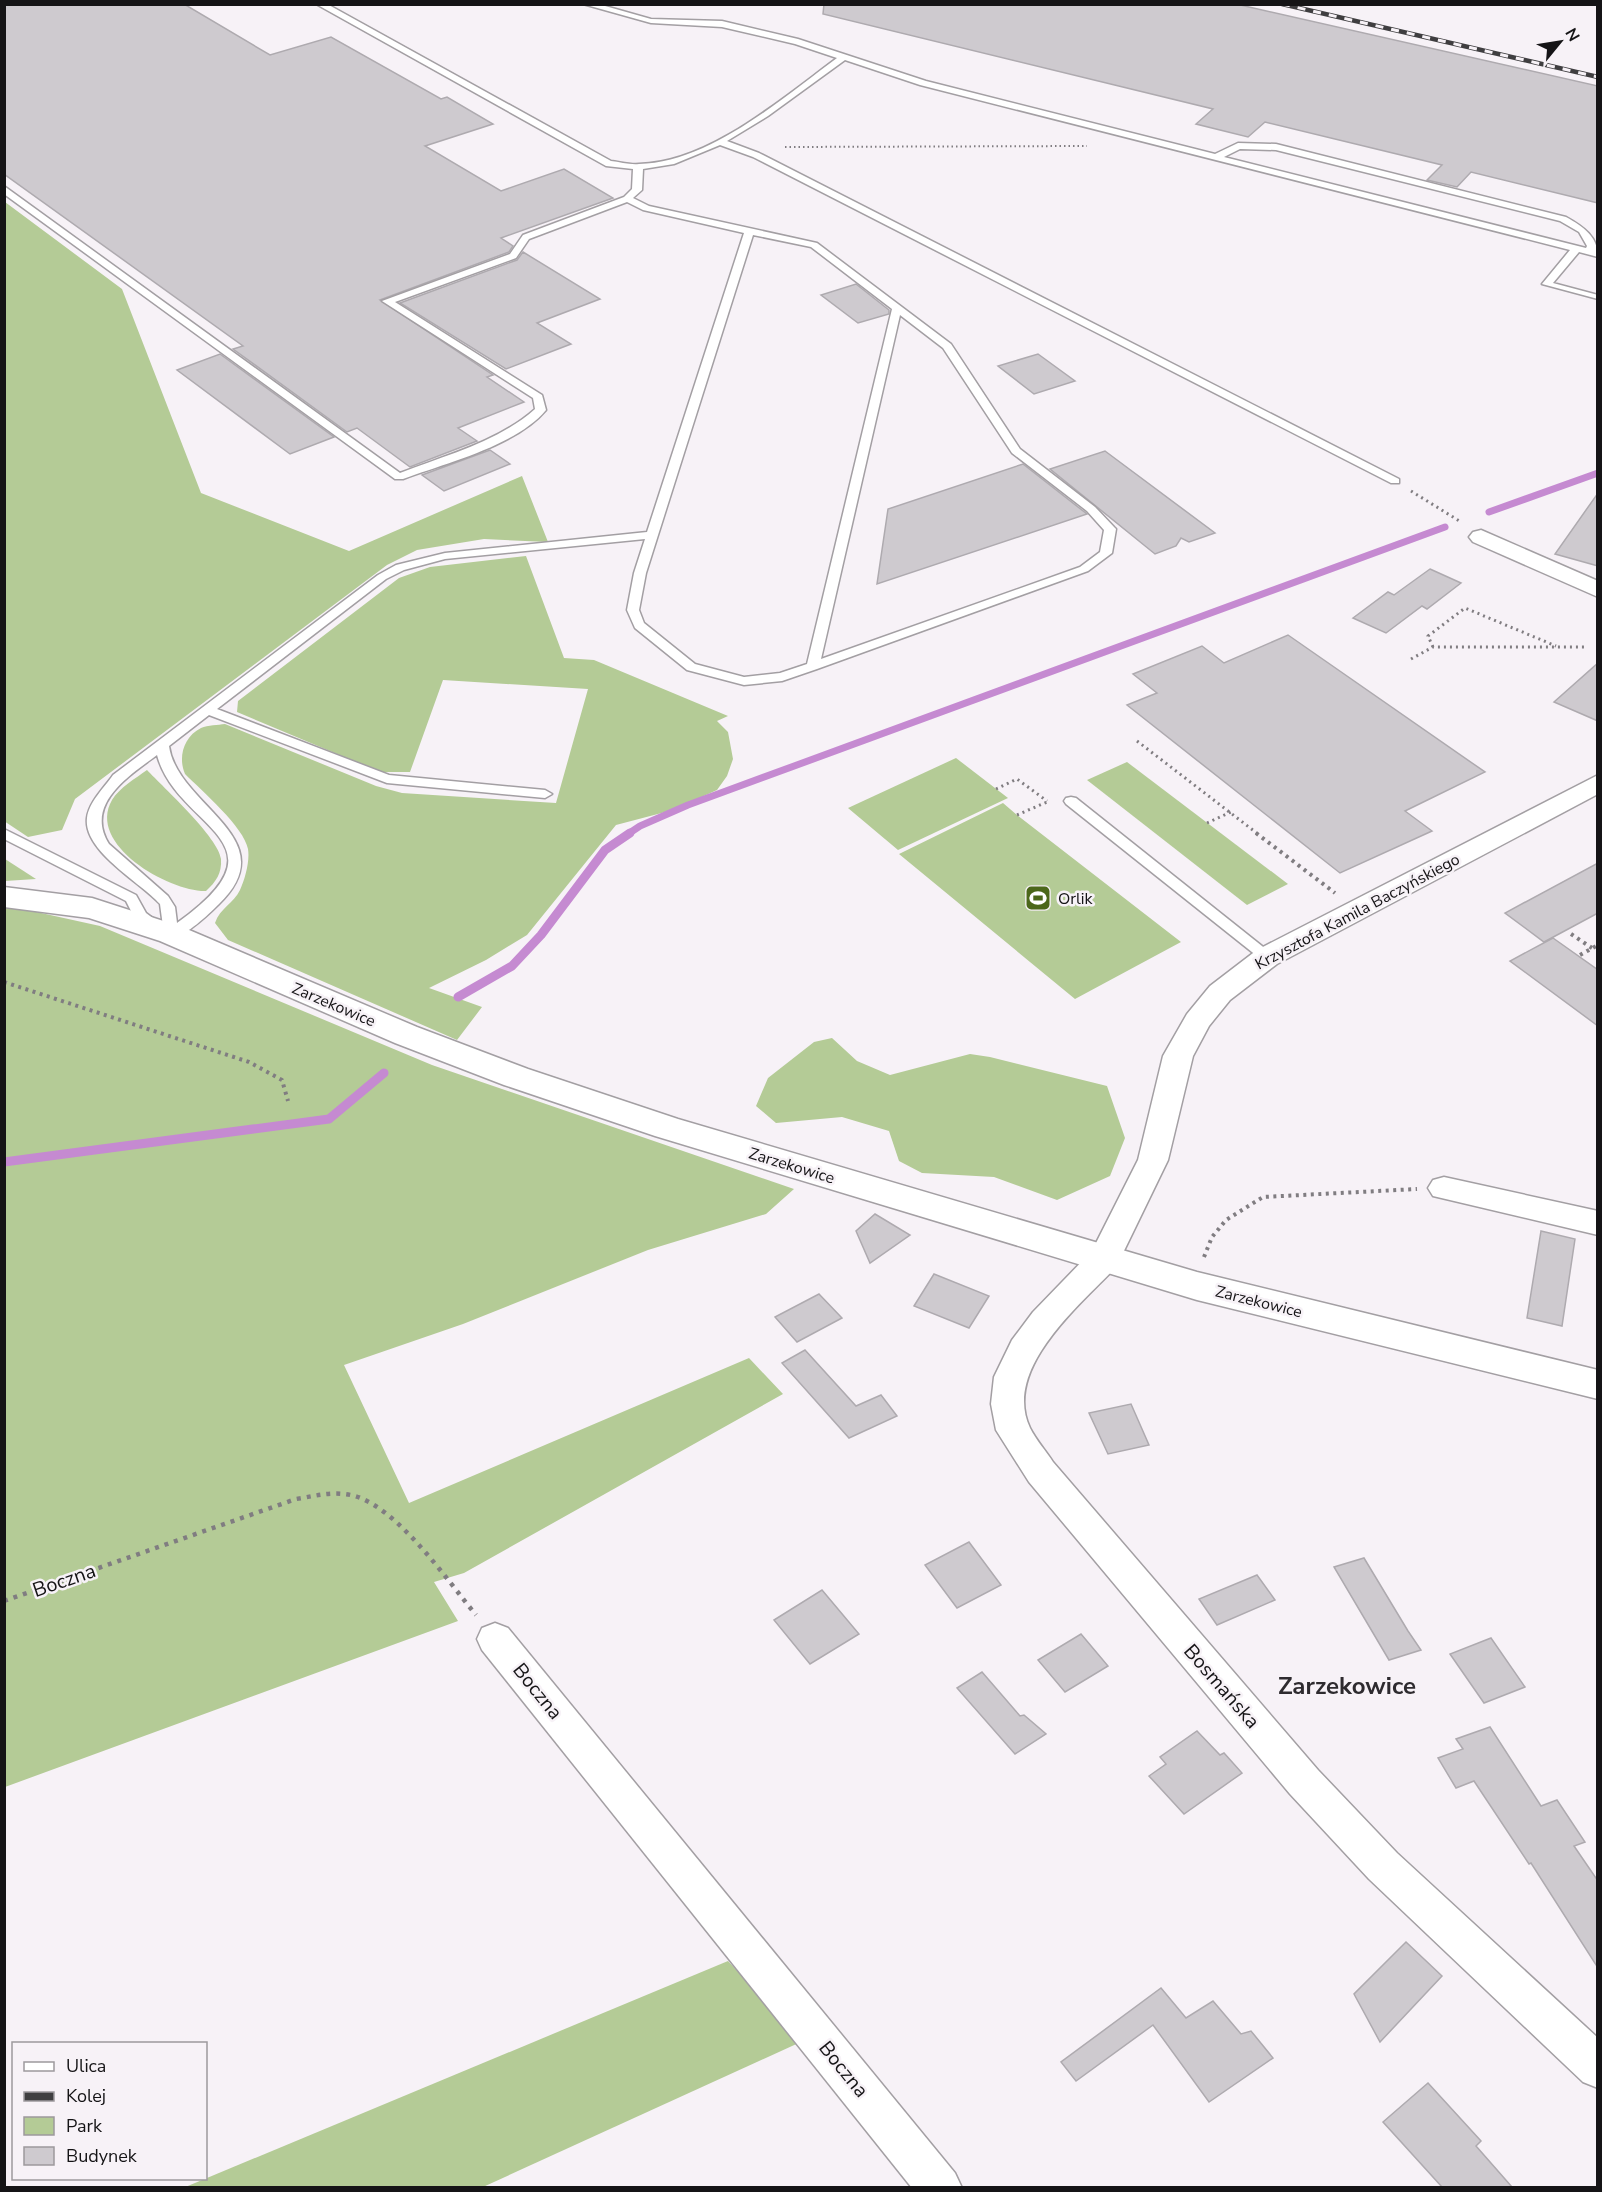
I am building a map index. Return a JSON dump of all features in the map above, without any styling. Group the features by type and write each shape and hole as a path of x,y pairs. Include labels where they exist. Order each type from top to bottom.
{"street":[{"path":"1481,537 1598,590"},
{"name":"Krzysztofa Kamila Baczyńskiego","path":"1104,1259 1153,1160 1178,1056 1197,1021 1220,993 1267,957 1598,783"},
{"name":"Zarzekowice","path":"4,897 92,908 171,934 406,1035 516,1077 667,1128 1197,1286 1598,1385"},
{"path":"1444,1188 1598,1223"},
{"name":"Bosmańska","path":"1104,1259 1045,1321 1024,1349 1011,1377 1008,1404 1013,1430 1041,1472 1304,1782 1383,1866 1598,2067"},
{"name":"Boczna","path":"495,1639 940,2187"}],"lane":[{"path":"320,4 609,164 638,169 649,168 721,142 746,128 844,56"},
{"path":"587,4 651,21 722,24 844,56 923,83 1594,253 1583,230 1563,219 1276,147 1238,147 1216,157"},
{"path":"721,142 756,155 1395,481"},
{"path":"4,189 399,477 498,437 532,419 541,410 537,397 387,301 513,255 526,237 627,198 637,190 638,169"},
{"path":"627,198 646,208 814,245 947,346 1016,451 1091,509 1110,529 1106,553 1084,569 782,677 744,681 691,667 639,625 633,610 640,573 749,231"},
{"path":"1576,249 1547,284 1595,297"},
{"path":"813,666 897,308"},
{"path":"171,934 170,910 163,899 108,854 96,832 94,813 101,796 118,778 382,577 400,567 445,556 653,535"},
{"path":"208,710 387,779 545,795"},
{"path":"162,745 168,771 230,841 235,858 231,881 210,906 171,934"},
{"path":"1071,801 1267,957"},
{"path":"4,833 132,898 140,916 171,934"}],"path":[{"path":"784,147 1095,146"},
{"path":"1395,481 1481,537"},
{"path":"1433,647 1428,636 1465,608 1560,647"},
{"path":"1411,659 1433,647 1586,647"},
{"path":"1137,741 1338,896"},
{"path":"996,789 1017,779 1055,808 1071,801"},
{"path":"1017,815 1047,801"},
{"path":"1207,823 1231,812"},
{"path":"1571,934 1592,948"},
{"path":"1580,955 1598,945"},
{"path":"4,982 249,1062 282,1080 288,1101"},
{"path":"1197,1286 1206,1246 1220,1225 1242,1206 1263,1197 1444,1188"},
{"name":"Boczna","path":"4,1600 296,1499 334,1492 362,1498 394,1518 495,1639"}],"green space":[{"path":"5,202 122,289 201,493 349,551 522,476 548,542 484,539 417,550 387,565 75,799 62,830 28,837 4,821"},
{"path":"526,556 564,658 594,660 728,716 717,721 728,732 733,759 727,776 717,790 673,810 616,825 527,935 486,960 429,988 482,1007 457,1040 228,940 215,923 220,913 240,890 247,870 248,849 245,840 231,820 185,774 182,755 186,742 195,732 204,727 225,724 376,786 402,793 556,803 588,689 443,680 410,772 380,772 237,712 238,701 399,578 430,567"},
{"path":"956,758 1008,798 898,850 848,808"},
{"path":"1127,762 1288,884 1247,905 1087,780"},
{"path":"147,770 201,826 218,850 221,859 219,873 206,891 172,884 154,875 121,849 111,833 107,817 112,800 123,787"},
{"name":"Orlik","path":"1003,803 1181,942 1075,999 899,854"},
{"path":"5,859 36,879 5,881"},
{"path":"5,908 23,909 100,926 432,1065 794,1189 766,1214 648,1250 463,1324 344,1365 409,1503 749,1358 783,1394 464,1573 434,1582 458,1621 5,1787"},
{"path":"832,1038 857,1061 890,1075 970,1054 1107,1086 1125,1138 1110,1176 1057,1200 994,1177 922,1173 899,1161 889,1131 842,1117 776,1123 756,1106 768,1078 814,1042"},
{"path":"728,1961 803,2041 483,2187 183,2188 207,2180 207,2178"}],"building":[{"path":"4,4 184,4 270,55 331,37 441,99 447,97 493,124 425,146 501,191 564,169 613,198 501,238 513,246 509,252 380,300 493,375 487,377 524,402 458,428 477,441 410,467 357,428 347,432 233,349 243,346 4,174"},
{"path":"824,4 1236,4 1598,86 1598,203 1471,172 1457,187 1427,180 1442,165 1265,122 1248,137 1196,124 1213,109 823,14"},
{"path":"523,252 600,299 537,323 571,344 506,369 400,303 517,260"},
{"path":"856,284 889,310 889,314 858,323 821,295"},
{"path":"220,354 334,437 290,454 177,370"},
{"path":"1038,354 1075,381 1034,394 998,366"},
{"path":"490,450 510,464 444,491 422,475"},
{"path":"1105,451 1215,533 1189,542 1181,538 1176,546 1155,554 1050,469"},
{"path":"1023,464 1087,514 877,584 888,509"},
{"path":"1598,493 1598,566 1555,554"},
{"path":"1430,569 1461,583 1427,609 1422,606 1386,633 1353,618 1388,592 1394,595"},
{"path":"1288,635 1485,772 1405,811 1432,831 1340,873 1127,705 1157,693 1133,674 1202,646 1224,663"},
{"path":"1598,663 1598,721 1554,702"},
{"path":"1598,863 1598,913 1544,942 1505,913"},
{"path":"1553,938 1598,970 1598,1026 1510,961"},
{"path":"875,1214 910,1235 870,1263 856,1231"},
{"path":"1541,1231 1575,1239 1562,1326 1527,1318"},
{"path":"934,1274 989,1296 969,1328 914,1306"},
{"path":"819,1294 842,1318 797,1342 775,1317"},
{"path":"805,1350 856,1406 881,1395 897,1416 849,1438 782,1363"},
{"path":"1131,1404 1149,1445 1108,1454 1089,1413"},
{"path":"969,1542 1001,1585 957,1608 925,1565"},
{"path":"1364,1558 1421,1650 1389,1660 1334,1567"},
{"path":"1257,1575 1275,1600 1217,1625 1199,1599"},
{"path":"822,1590 859,1634 810,1664 774,1620"},
{"path":"1081,1634 1108,1666 1065,1692 1038,1660"},
{"path":"1491,1638 1525,1687 1484,1703 1450,1654"},
{"path":"982,1672 1020,1716 1024,1715 1046,1734 1015,1754 957,1688"},
{"path":"1490,1727 1541,1806 1557,1800 1585,1842 1574,1846 1598,1881 1598,1968 1531,1863 1529,1864 1474,1781 1456,1788 1438,1758 1463,1749 1456,1739"},
{"path":"1197,1731 1220,1755 1224,1753 1242,1773 1184,1814 1149,1776 1166,1764 1160,1757"},
{"path":"1406,1942 1442,1976 1380,2042 1354,1994"},
{"path":"1161,1988 1186,2018 1213,2001 1241,2034 1251,2031 1273,2058 1209,2102 1153,2025 1076,2081 1061,2062"},
{"path":"1428,2083 1481,2141 1476,2146 1512,2187 1442,2187 1383,2122"}],"waterway":[{"path":"1489,512 1598,473"},
{"path":"628,834 640,826 688,805 1445,527"},
{"path":"458,997 512,966 541,935 605,850 630,833"},
{"path":"4,1162 329,1119 384,1073"}],"railway":[{"path":"1282,4 1598,77"}],"place":[{"name":"Orlik","path":"1038,898"}],"district":[{"name":"Zarzekowice","path":"1347,1686"}]}
